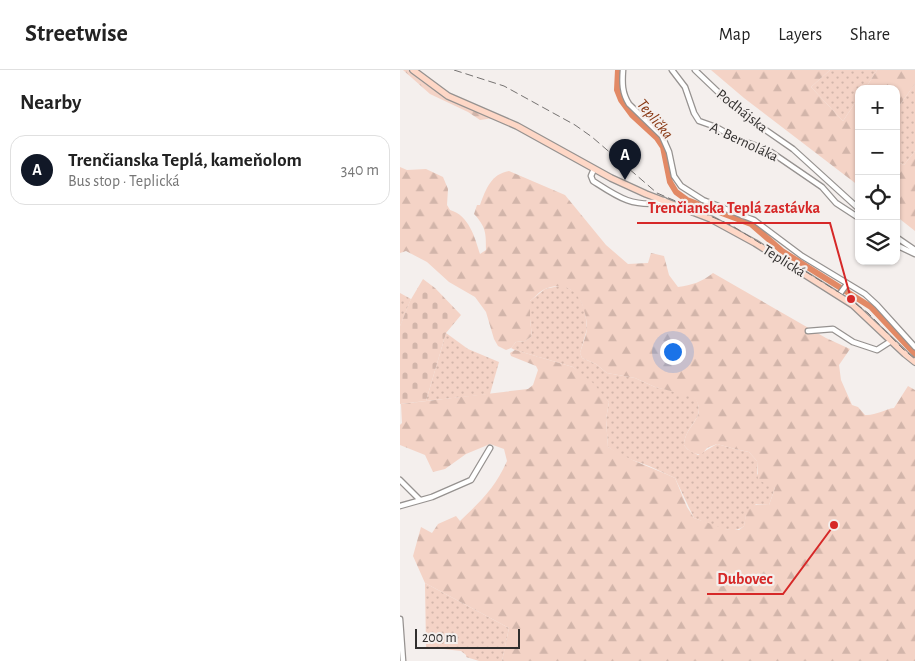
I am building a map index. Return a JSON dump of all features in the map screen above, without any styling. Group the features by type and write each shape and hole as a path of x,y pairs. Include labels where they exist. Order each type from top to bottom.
{"main road":[{"name":"Teplická","path":"413,70 448,96 535,135 630,187 725,226 840,294 915,362"}],"street":[{"path":"623,70 622,84 626,98 629,104 662,136 669,152 674,176 681,186 703,200 754,220 802,256 846,285 865,294 915,347"},
{"name":"A. Bernoláka","path":"672,70 685,87 694,113 699,121 768,150 822,187 836,203 855,215"},
{"name":"Podhájska","path":"695,70 738,111 793,149 855,205"},
{"path":"594,169 591,176 593,181 620,198 641,204 662,202 664,200"},
{"path":"900,240 915,250"},
{"path":"900,246 915,254"},
{"path":"840,294 846,285"},
{"path":"808,331 833,329 853,342 877,350 891,341"},
{"path":"400,500 401,505 420,500 471,480 490,448"},
{"path":"400,480 420,500"},
{"path":"400,619 403,661"}],"green space":[{"path":"403,70 408,70 428,86 449,98 494,118 480,120 468,112 430,94"},
{"path":"711,70 830,70 811,87 843,121 855,103 855,183 744,98"},
{"path":"830,70 877,70 868,85 855,85 855,103 843,121 811,87"},
{"path":"877,70 915,70 915,84 900,105 900,85 868,85"},
{"path":"915,84 915,151 904,165 900,163 900,105"},
{"path":"915,151 915,231 900,219 900,163 904,165"},
{"path":"400,167 407,170 426,169 443,177 448,189 447,205 450,210 457,213 467,222 480,254 486,250 486,239 483,227 474,214 477,205 480,205 493,179 509,171 565,195 606,245 628,264 648,263 651,253 664,256 669,275 678,287 697,283 713,273 826,338 850,349 839,365 841,380 852,405 858,407 865,415 894,408 908,386 915,390 915,661 502,661 509,628 425,583 413,556 421,527 432,533 438,524 456,516 460,521 487,494 498,479 507,461 504,449 490,444 466,454 445,469 433,472 425,455 400,445 401,404 528,389 533,385 538,370 536,366 511,356 510,353 515,350 573,367 593,383 609,402 606,419 608,447 675,478 687,507 694,518 728,530 739,530 744,526 746,514 750,508 757,505 769,505 775,488 758,480 757,461 749,452 717,444 707,448 702,454 697,454 684,445 688,431 698,415 698,404 694,397 655,387 635,378 607,373 596,364 582,358 580,353 587,330 586,318 581,301 570,289 563,286 555,286 539,293 530,301 532,336 525,341 516,342 511,348 506,350 498,346 486,312 475,297 449,282 427,262 406,251 400,253"},
{"path":"423,279 435,288 461,315 446,333 426,401 400,404 400,326 410,301"},
{"path":"563,285 577,293 585,310 587,329 580,353 582,358 596,364 607,373 635,378 655,387 694,396 699,410 685,438 684,445 687,449 698,455 717,444 749,452 757,461 757,474 775,488 769,505 756,504 746,516 744,526 738,529 726,530 694,518 675,478 621,456 608,447 606,419 609,402 573,367 511,348 516,342 525,341 532,336 530,301 545,289"},
{"path":"400,293 411,299 400,326"},
{"path":"446,333 468,349 499,362 490,394 426,401"},
{"path":"425,583 509,628 502,661 479,661 466,657 461,651 426,647"}],"waterway":[{"name":"Teplička","path":"618,70 617,90 621,100 632,115 657,138 663,147 670,182 676,192 687,200 751,224 782,251 871,307 915,354"}],"railway":[{"path":"454,70 504,86 575,125 592,137 657,193 731,225 848,298 868,313 915,359"}],"place":[{"name":"Trenčianska Teplá, kameňolom","path":"625,180"},
{"name":"Trenčianska Teplá zastávka","path":"851,299"},
{"name":"Dubovec","path":"834,525"}]}
